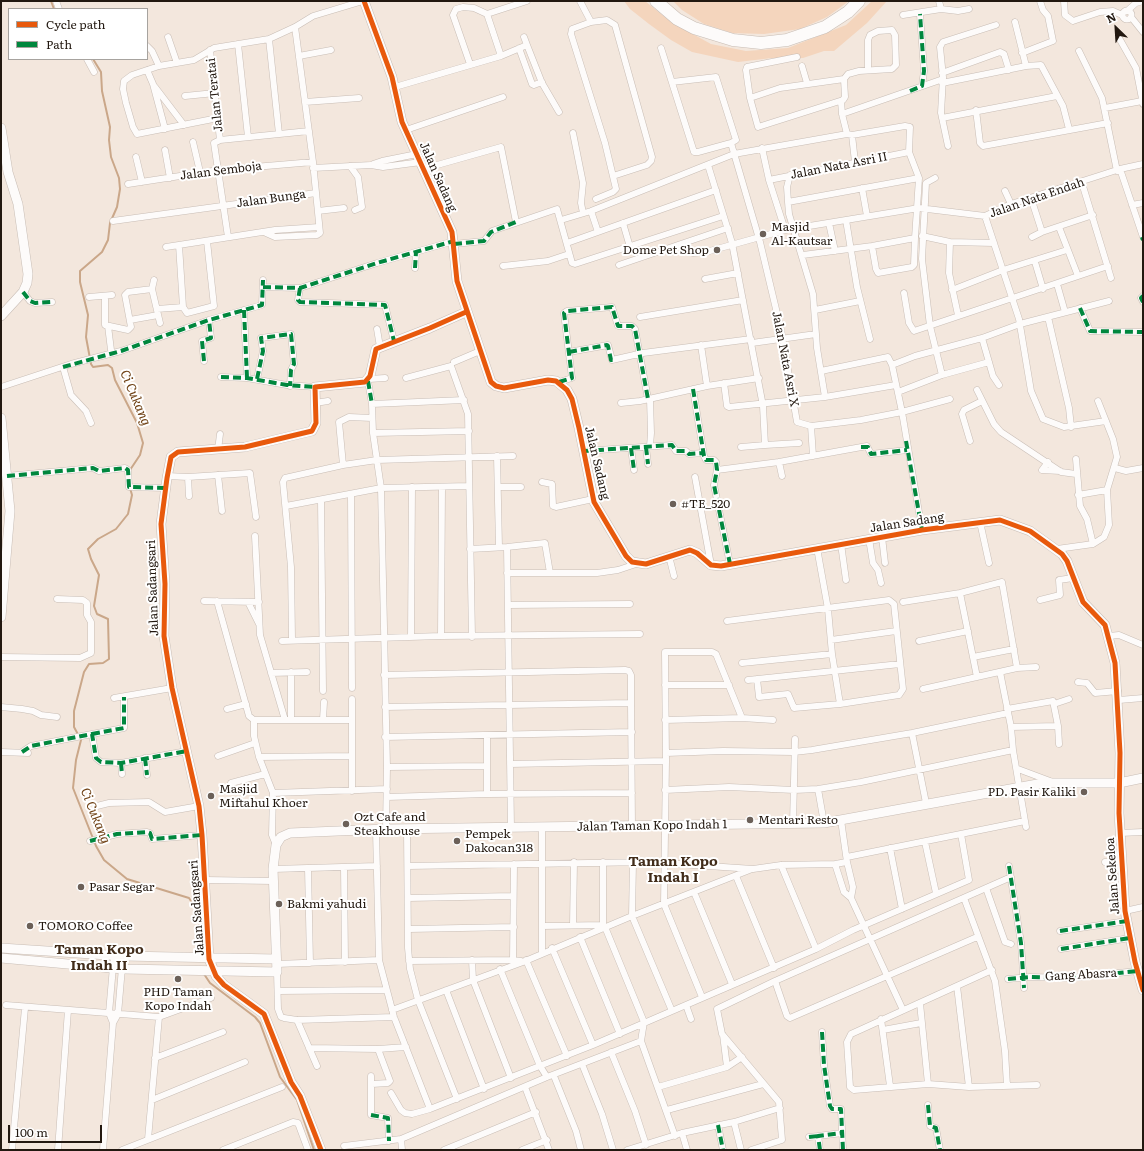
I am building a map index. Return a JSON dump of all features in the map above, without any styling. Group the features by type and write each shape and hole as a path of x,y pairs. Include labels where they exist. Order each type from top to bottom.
{"highway":[{"path":"656,1 677,19 694,28 733,40 761,43 787,40 825,27 848,12 859,1"},
{"path":"662,1 672,10 699,26 726,35 751,39 777,37 809,30 828,20 854,1"}],"street":[{"path":"218,118 139,135 136,134 132,127 123,84 127,77 147,70 159,66 194,60 210,50 268,39 295,27 313,16 364,1"},
{"name":"Jalan Sadang","path":"364,1 381,43 406,130 452,232 457,281 466,312 491,382 500,388 548,380 559,382 567,390 572,399 593,498 626,556 636,564"},
{"path":"470,64 453,17 453,12 456,9 470,7 487,14 527,1"},
{"path":"580,1 592,22"},
{"path":"939,1 941,9"},
{"path":"1022,53 1053,41 1048,16 1043,10 1040,1"},
{"path":"1064,1 1065,15 1073,21 1100,12 1113,11 1131,14 1131,17 1142,29"},
{"path":"1124,13 1136,3 1143,1"},
{"path":"903,15 920,14 941,9 958,11 969,9"},
{"path":"487,14 501,56"},
{"path":"920,14 924,71 922,86"},
{"path":"596,199 616,191 605,143 571,34 572,29 592,22 607,20 614,25 652,157 651,161 647,165 613,176"},
{"path":"1015,22 1026,66"},
{"path":"948,146 940,102 942,78 940,49 943,42 996,26"},
{"path":"266,233 275,237 319,234 313,165 295,27"},
{"path":"750,98 780,88 844,78 848,74 868,70 892,69 896,65 895,34 892,30 878,31 870,35 868,40 868,70"},
{"path":"168,37 177,63"},
{"path":"524,37 542,82 559,112"},
{"path":"1105,108 1143,102 1136,68 1120,38"},
{"path":"268,39 278,134"},
{"path":"238,44 248,137"},
{"path":"395,88 470,64 501,56 527,45"},
{"path":"148,47 152,51 159,66"},
{"path":"519,48 532,84 534,85 542,82"},
{"path":"661,48 694,152 731,143"},
{"name":"Jalan Teratai","path":"210,50 220,140 216,141 214,145 219,170"},
{"path":"299,56 331,50"},
{"path":"1080,51 1105,108 1119,170 1143,238"},
{"path":"842,114 922,86 1000,52 1004,54 1009,70"},
{"path":"797,57 747,67 746,70 750,98 756,124 759,127 840,101 845,97 844,78"},
{"path":"88,60 94,72"},
{"path":"942,78 1041,65 1063,106 1070,129"},
{"path":"802,66 807,83"},
{"path":"147,70 154,84 184,125"},
{"name":"Jalan Nata Asri X","path":"672,82 716,77 736,137 731,143 759,237 782,339 797,422 811,426"},
{"path":"154,84 165,129"},
{"path":"185,96 215,93"},
{"path":"942,118 976,110 1057,96"},
{"path":"406,130 504,97"},
{"path":"305,102 359,98"},
{"path":"840,101 855,162"},
{"path":"976,110 980,143 983,146 1108,123"},
{"path":"561,220 591,210 734,154 762,148 908,126 910,129 909,152 919,178 923,278 930,326 942,374"},
{"path":"1,128 8,172 14,187 23,229 28,274 27,283 23,292 1,316"},
{"path":"220,140 309,131"},
{"path":"573,133 583,183 581,203 583,213"},
{"path":"193,142 200,172"},
{"name":"Jalan Semboja","path":"128,184 219,170 313,165 372,165 382,167 420,162 501,147 516,222"},
{"path":"762,148 769,180 785,230"},
{"path":"165,150 170,178"},
{"name":"Jalan Nata Asri II","path":"769,180 909,152"},
{"path":"136,157 142,182"},
{"name":"Jalan Nata Endah","path":"694,253 706,252 732,243 785,230 921,208 985,216 1011,204 1119,170 1143,164"},
{"path":"708,165 732,243 758,378 762,403 765,445"},
{"path":"350,166 358,177 362,207 355,210"},
{"path":"219,170 225,205 228,237"},
{"path":"790,175 787,187 789,214 813,294 816,334 825,397"},
{"path":"788,202 919,178"},
{"path":"872,246 876,270 878,273 912,267 914,265 915,238 926,183 935,178"},
{"path":"1082,182 1111,278"},
{"path":"862,188 867,216"},
{"path":"567,243 658,209 716,190"},
{"path":"1005,191 1011,204"},
{"name":"Jalan Bunga","path":"113,222 316,193"},
{"path":"1031,198 1042,232"},
{"path":"1132,205 1143,203"},
{"path":"318,211 344,208"},
{"path":"263,287 300,288 416,252 454,242 484,241 491,232 556,209 561,220 572,263 574,264 723,216"},
{"path":"591,210 598,232"},
{"path":"1032,237 1042,232 1092,215"},
{"path":"985,216 1012,296 1020,324 1031,391 1043,419 1064,427 1106,421"},
{"path":"846,220 860,301 870,339"},
{"path":"623,223 630,247"},
{"path":"830,223 835,251"},
{"path":"166,246 266,233 276,230 319,227"},
{"path":"1059,227 1078,276"},
{"path":"618,266 728,228"},
{"path":"922,236 950,242 994,243"},
{"path":"802,255 872,246 915,238"},
{"path":"179,245 183,307 184,312 187,313 214,306 207,241"},
{"path":"950,242 948,259 952,290 958,315"},
{"path":"952,290 1003,270 1035,262 1067,250"},
{"path":"415,268 416,252"},
{"path":"503,266 548,261 570,254"},
{"path":"1035,262 1044,289"},
{"path":"904,293 911,328 914,331 1012,296 1044,289 1108,266"},
{"path":"705,279 738,273"},
{"path":"154,280 152,289 160,323"},
{"path":"1,387 64,366 121,351 209,320 262,305 263,280"},
{"path":"1057,284 1065,312"},
{"path":"300,288 300,302 385,305 394,341"},
{"path":"89,297 108,295 104,324 128,330 131,327 125,295 128,292 152,289"},
{"path":"23,292 30,301 52,302"},
{"path":"1143,296 1141,298 1143,302"},
{"path":"640,317 743,300"},
{"path":"815,310 860,301"},
{"path":"892,365 936,349 982,338 1020,324 1109,301"},
{"path":"130,320 183,307"},
{"path":"559,382 572,379 564,312 612,307 618,326 632,326 635,329 641,354 649,399 651,432 648,447 648,464"},
{"path":"1080,308 1090,331 1143,332"},
{"path":"244,310 247,378"},
{"path":"430,1109 394,1017 379,960 377,866 387,789 381,488 376,460 372,404 368,380 374,351 394,341 430,328 466,312"},
{"path":"1048,318 1069,408 1071,427"},
{"path":"204,361 202,341 211,338 209,320"},
{"path":"108,326 111,350"},
{"path":"378,329 380,347"},
{"path":"257,380 263,351 261,338 291,334 294,364 291,370 290,386"},
{"path":"569,352 608,345 611,360 616,360 641,354 701,346 782,339 816,334"},
{"path":"982,338 995,380 999,385"},
{"path":"701,346 707,386"},
{"path":"454,362 480,351"},
{"path":"821,371 888,357 892,365 902,412 907,450 922,530"},
{"path":"898,392 942,374 989,362"},
{"path":"64,366 71,395 86,411 91,423"},
{"path":"406,378 451,366 468,414 472,637"},
{"path":"221,377 247,378 290,386 315,387 357,384 368,380 385,378"},
{"path":"621,403 649,399 707,386 758,378"},
{"path":"724,383 728,407 825,397 896,385"},
{"name":"Jalan Sadangsari","path":"315,387 316,426 309,433 251,446 218,450 194,450 174,454 171,458 167,476 161,524 165,584 164,636 172,688 199,806 205,880 207,959 211,971 224,985 264,1014 292,1082 300,1096 320,1150"},
{"path":"693,389 703,453 706,460 715,460 717,470 714,485 730,564"},
{"path":"977,390 1001,432 1048,462 1060,472"},
{"path":"813,456 811,426 861,420 902,412 950,399"},
{"path":"372,404 464,400"},
{"path":"315,403 328,401"},
{"path":"970,441 962,414 964,410 982,401"},
{"path":"1057,549 1092,544 1101,540 1109,525 1107,490 1118,457 1098,401"},
{"path":"343,465 339,422 349,417 372,418"},
{"path":"1,418 10,511 1,618"},
{"path":"373,433 469,431"},
{"path":"218,450 220,434"},
{"path":"741,447 799,443"},
{"path":"584,450 672,445 676,451 686,451 689,454 703,453"},
{"path":"717,470 779,462 867,446 871,454 907,450"},
{"path":"631,448 634,470"},
{"path":"292,639 291,567 283,481 285,478 343,465 376,460 469,456 513,456"},
{"path":"497,456 499,547"},
{"path":"1076,459 1076,474 1080,506 1087,519 1092,544"},
{"path":"779,462 782,476"},
{"path":"1048,462 1042,470 1076,474"},
{"path":"7,476 93,468 99,471 125,468 128,470 130,487 166,488"},
{"path":"1115,468 1126,471 1143,468"},
{"path":"167,476 188,477 250,473 256,517"},
{"path":"218,475 222,511"},
{"path":"188,477 189,496"},
{"path":"695,477 711,565"},
{"path":"542,482 552,484 553,506 556,507 593,498"},
{"path":"286,506 381,488 469,486"},
{"path":"411,637 412,487"},
{"path":"441,636 442,487"},
{"path":"498,487 521,487"},
{"path":"1078,495 1107,490"},
{"path":"351,494 352,688"},
{"path":"321,500 324,638 323,691"},
{"name":"Jalan Sadang","path":"711,565 730,564 922,530 980,522 1006,521 1030,531 1057,549 1067,561 1083,602 1101,619 1109,636 1115,663 1118,695 1119,783"},
{"path":"980,522 989,563"},
{"path":"255,536 258,602 263,647 288,720"},
{"path":"882,537 885,563"},
{"path":"869,539 873,563 878,570 881,583"},
{"path":"545,543 550,573"},
{"path":"470,548 507,547 553,543"},
{"path":"841,544 846,580"},
{"path":"507,547 507,672 511,828"},
{"path":"817,548 828,609 832,654 840,704"},
{"path":"507,573 597,573 618,570 636,564 646,564 682,552 692,551 711,565"},
{"path":"670,556 674,576"},
{"path":"1040,600 1060,595 1060,580 1073,578"},
{"path":"903,602 960,593 1002,582 1018,668"},
{"path":"960,593 977,677"},
{"path":"1,657 80,658 91,653 91,622 87,615 87,603 83,600 57,599"},
{"path":"204,601 258,602"},
{"path":"217,601 249,716 254,720 352,720"},
{"path":"727,621 892,601 894,604 902,689 899,695 840,704 794,708 788,694 759,697 757,679"},
{"path":"248,602 260,625"},
{"path":"508,605 630,604"},
{"path":"831,640 896,631"},
{"path":"919,641 968,631"},
{"path":"282,641 292,639 324,638 351,639 441,636 472,637 640,634"},
{"path":"1109,636 1119,635 1143,645"},
{"path":"973,657 1014,648"},
{"path":"702,997 664,904 666,753 664,654 666,651 714,653 742,718"},
{"path":"742,663 832,654"},
{"path":"748,680 900,664"},
{"path":"923,689 1018,668 1036,667"},
{"path":"384,676 507,672 629,671 631,675 632,826"},
{"path":"288,720 291,672"},
{"path":"271,673 307,672"},
{"path":"408,866 633,862 753,869 782,865 835,864 890,848 961,834 1026,824 1018,769 1013,750 1011,727 1000,672"},
{"path":"1078,682 1087,683 1095,693 1143,698"},
{"path":"665,685 729,685"},
{"path":"114,698 172,688"},
{"path":"1,752 25,753 31,746 124,728 124,696"},
{"path":"352,699 352,791"},
{"path":"666,753 723,751 794,752 912,733 1052,701 1054,704 1069,699"},
{"path":"323,720 324,702"},
{"path":"385,707 631,703"},
{"path":"227,709 246,704"},
{"path":"1054,704 1058,726 1059,744"},
{"path":"1,707 22,709 33,711 41,715 57,717"},
{"path":"665,720 742,718 774,720"},
{"path":"254,720 255,744 273,793 272,835 276,845 273,881 278,1010 281,1017 297,1020 394,1017"},
{"path":"1011,727 1058,726"},
{"path":"386,737 508,736 516,734 632,732"},
{"path":"912,733 926,804"},
{"path":"92,734 96,758 98,761 121,763 187,751"},
{"path":"487,736 487,794"},
{"path":"794,824 795,739"},
{"path":"218,756 255,744"},
{"path":"665,790 729,787 794,790 818,789 861,782 1013,750"},
{"path":"259,757 352,756"},
{"path":"145,758 147,775"},
{"path":"510,764 666,761"},
{"path":"121,763 122,774"},
{"path":"386,767 487,766"},
{"path":"1018,769 1056,783"},
{"path":"231,783 265,774"},
{"name":"Jalan Taman Kopo Indah 1","path":"276,845 282,837 290,833 381,829 824,823 926,804 1020,789 1043,783 1119,783 1143,778"},
{"name":"Jalan Sekeloa","path":"1119,783 1120,833 1126,921 1137,971 1143,990"},
{"path":"273,793 387,789"},
{"path":"818,789 824,823"},
{"path":"387,797 487,794 632,793"},
{"path":"97,806 109,803 148,802 165,812 199,806"},
{"path":"841,820 853,887 851,898"},
{"path":"542,827 542,952"},
{"path":"407,829 409,961 418,1000 457,1099"},
{"path":"94,840 117,834 147,832 150,833 152,839 202,835"},
{"path":"1120,833 1143,832"},
{"path":"391,1093 401,1110 405,1113 412,1114 430,1109 484,1089 620,1034 732,984 774,968 936,893 969,880 961,834"},
{"path":"925,842 936,893"},
{"path":"890,848 902,909"},
{"path":"1105,862 1122,861"},
{"path":"574,862 574,925"},
{"path":"603,862 604,926 644,1022 641,1040 675,1136"},
{"path":"633,862 632,916 672,1011"},
{"path":"514,864 514,960"},
{"path":"835,864 842,890 851,898 903,1010"},
{"path":"782,865 816,949"},
{"path":"274,869 377,866"},
{"path":"1009,866 1021,943 1024,988"},
{"path":"344,867 345,962"},
{"path":"308,868 310,963"},
{"path":"392,1010 524,961 604,926 753,869"},
{"path":"736,876 774,968"},
{"path":"727,1067 717,1009 775,981 1011,877"},
{"path":"205,880 273,881"},
{"path":"986,888 1005,942 1011,944"},
{"path":"694,892 732,984"},
{"path":"408,898 513,896"},
{"path":"964,898 977,937 992,970 1005,1051 1007,1086"},
{"path":"1126,911 1143,907"},
{"path":"1060,931 1126,921"},
{"path":"542,926 604,926"},
{"path":"409,929 514,927"},
{"path":"580,937 620,1034"},
{"path":"775,981 787,1016 790,1018 977,937"},
{"path":"1061,948 1130,938"},
{"path":"1,948 119,956 195,958 277,965"},
{"path":"552,948 593,1045"},
{"path":"113,1023 109,1013 113,968 119,956"},
{"path":"103,1150 113,1023 118,1014 123,969 119,956"},
{"path":"1,958 123,969 198,971 379,960"},
{"path":"472,960 473,980 511,1078"},
{"path":"409,961 524,961"},
{"path":"524,961 567,1056"},
{"path":"500,969 540,1066 551,1076 581,1150"},
{"path":"992,970 851,1034 847,1042 850,1087 854,1090 928,1084 969,1086 1037,1085"},
{"name":"Gang Abasra","path":"1008,979 1070,978 1137,971"},
{"path":"957,986 969,1086"},
{"path":"278,991 386,990"},
{"path":"446,990 484,1089"},
{"path":"6,1005 25,1008 159,1017 211,998"},
{"path":"920,1003 928,1084"},
{"path":"686,1005 691,1019"},
{"path":"12,1150 25,1008"},
{"path":"58,1150 68,1010"},
{"path":"148,1139 159,1017"},
{"path":"297,1020 317,1066"},
{"path":"881,1020 890,1086"},
{"path":"883,1030 921,1023"},
{"path":"155,1058 223,1032"},
{"path":"822,1032 824,1065 830,1106 832,1109 841,1109 843,1150"},
{"path":"722,1034 763,1084 776,1097 780,1108 782,1140 751,1150"},
{"path":"344,1146 401,1139 641,1040"},
{"path":"309,1048 378,1049 406,1047"},
{"path":"372,1084 388,1083 390,1081 378,1049"},
{"path":"611,1052 635,1111 646,1145"},
{"path":"658,1087 727,1067 742,1057"},
{"path":"152,1100 246,1062"},
{"path":"582,1064 602,1114 613,1150"},
{"path":"371,1076 371,1115 388,1118 389,1141"},
{"path":"667,1110 763,1084"},
{"path":"122,1150 282,1087"},
{"path":"525,1087 547,1140 549,1150"},
{"path":"928,1105 930,1126 936,1128 940,1150"},
{"path":"627,1150 682,1133 734,1122 780,1108"},
{"path":"444,1150 536,1112"},
{"path":"223,1150 293,1122 298,1123 308,1150"},
{"path":"734,1122 741,1150"},
{"path":"718,1125 723,1150"},
{"path":"682,1133 686,1150"},
{"path":"809,1137 842,1133"},
{"path":"818,1136 820,1150"},
{"path":"401,1139 402,1150"},
{"path":"522,1150 547,1140"}],"shaded area":[{"path":"624,1 645,1 671,22 711,44 746,51 788,48 846,25 872,1 887,1 867,23 834,51 824,51 803,58 772,58 738,62 692,52 671,40 649,24 630,9"},
{"path":"673,1 849,1 827,17 800,29 764,34 732,33 704,24 682,10"}],"waterway":[{"name":"Ci Cukang","path":"51,1 54,8"},
{"name":"Ci Cukang","path":"94,60 101,72 102,91 110,127 109,140 111,157 119,178 120,189 117,207 110,223 108,240 102,252 80,271 80,282 88,315 86,337 91,364 93,367 108,365 112,368 115,380 137,423 143,443 140,455 130,470"},
{"name":"Ci Cukang","path":"130,488 132,495 128,514 116,529 98,539 88,549 99,575 94,606 97,614 108,619 109,659 103,663 89,664 84,672 74,711 74,727 81,740 76,760 73,788 96,846 104,860 127,879 189,898 199,913 200,954"},
{"name":"Ci Cukang","path":"204,974 210,983 255,1017 260,1023 280,1077 297,1100 314,1150"}],"marked path":[{"path":"910,91 922,86 924,71 920,14"},
{"path":"454,244 484,241 491,232 516,222"},
{"path":"263,287 300,288 377,263 454,241"},
{"path":"415,268 416,252"},
{"path":"63,367 121,351 209,320 262,305 263,280"},
{"path":"300,288 298,300 300,302 385,305 394,341"},
{"path":"23,292 30,301 35,303 52,302"},
{"path":"1143,296 1141,298 1143,302"},
{"path":"559,382 572,378 564,313 567,311 612,307 618,326 632,326 635,329 648,399"},
{"path":"1080,308 1090,331 1143,332"},
{"path":"244,310 247,378"},
{"path":"204,361 202,341 211,338 209,320"},
{"path":"257,379 263,351 261,338 291,334 294,364 291,370 290,386"},
{"path":"569,352 607,345 611,360 616,360"},
{"path":"221,377 247,378 287,385 315,387"},
{"path":"368,381 372,404"},
{"path":"693,389 704,456 706,460 714,460 716,462 717,470 714,485 730,564"},
{"path":"906,441 922,530"},
{"path":"584,451 672,445 676,451 686,451 689,454 703,453"},
{"path":"646,447 648,464"},
{"path":"861,447 868,447 871,454 907,450"},
{"path":"631,448 634,470"},
{"path":"7,476 93,468 99,471 125,468 128,470 129,487 165,488"},
{"path":"92,734 124,728 124,697"},
{"path":"22,752 31,746 92,734 96,758 101,762 121,763 187,751"},
{"path":"145,758 147,775"},
{"path":"121,763 122,774"},
{"path":"90,841 117,834 147,832 150,833 152,839 202,835"},
{"path":"1009,866 1021,943 1024,988"},
{"path":"1060,931 1127,921"},
{"path":"1061,949 1130,938"},
{"path":"1008,979 1030,977 1070,978 1137,971"},
{"path":"822,1032 824,1065 830,1106 832,1109 841,1109 843,1150"},
{"path":"928,1105 930,1126 936,1128 940,1150"},
{"path":"371,1115 388,1118 389,1141"},
{"path":"718,1125 723,1150"},
{"path":"820,1150 818,1136 842,1133"},
{"path":"809,1137 818,1136"}],"cycle path":[{"path":"364,1 392,77 402,122 452,232 457,281 491,382 496,386 504,388 548,380 556,381 567,390 572,399 579,428 594,502 626,556 632,562 646,564 690,550 697,553 711,565 721,566 922,530 1000,520 1030,531 1062,554 1067,561 1083,602 1105,625 1115,663 1120,753 1119,813 1125,911 1135,962 1143,990"},
{"path":"321,1150 300,1096 291,1082 264,1014 224,985 216,976 209,959 199,806 172,688 164,636 165,584 161,524 167,478 171,457 178,452 245,447 312,431 316,423 315,387 365,382 370,376 376,349 466,312"}],"place":[{"name":"Masjid Al-Kautsar","path":"763,234"},
{"name":"Dome Pet Shop","path":"717,250"},
{"name":"#TE_520","path":"673,504"},
{"name":"PD. Pasir Kaliki","path":"1084,792"},
{"name":"Masjid Miftahul Khoer","path":"211,796"},
{"name":"Mentari Resto","path":"750,820"},
{"name":"Ozt Cafe and Steakhouse","path":"346,824"},
{"name":"Pempek Dakocan318","path":"457,841"},
{"name":"Pasar Segar","path":"81,887"},
{"name":"Bakmi yahudi","path":"279,904"},
{"name":"TOMORO Coffee","path":"30,926"},
{"name":"PHD Taman Kopo Indah","path":"178,979"}],"district":[{"name":"Taman Kopo Indah I","path":"673,870"},
{"name":"Taman Kopo Indah II","path":"99,958"}]}
